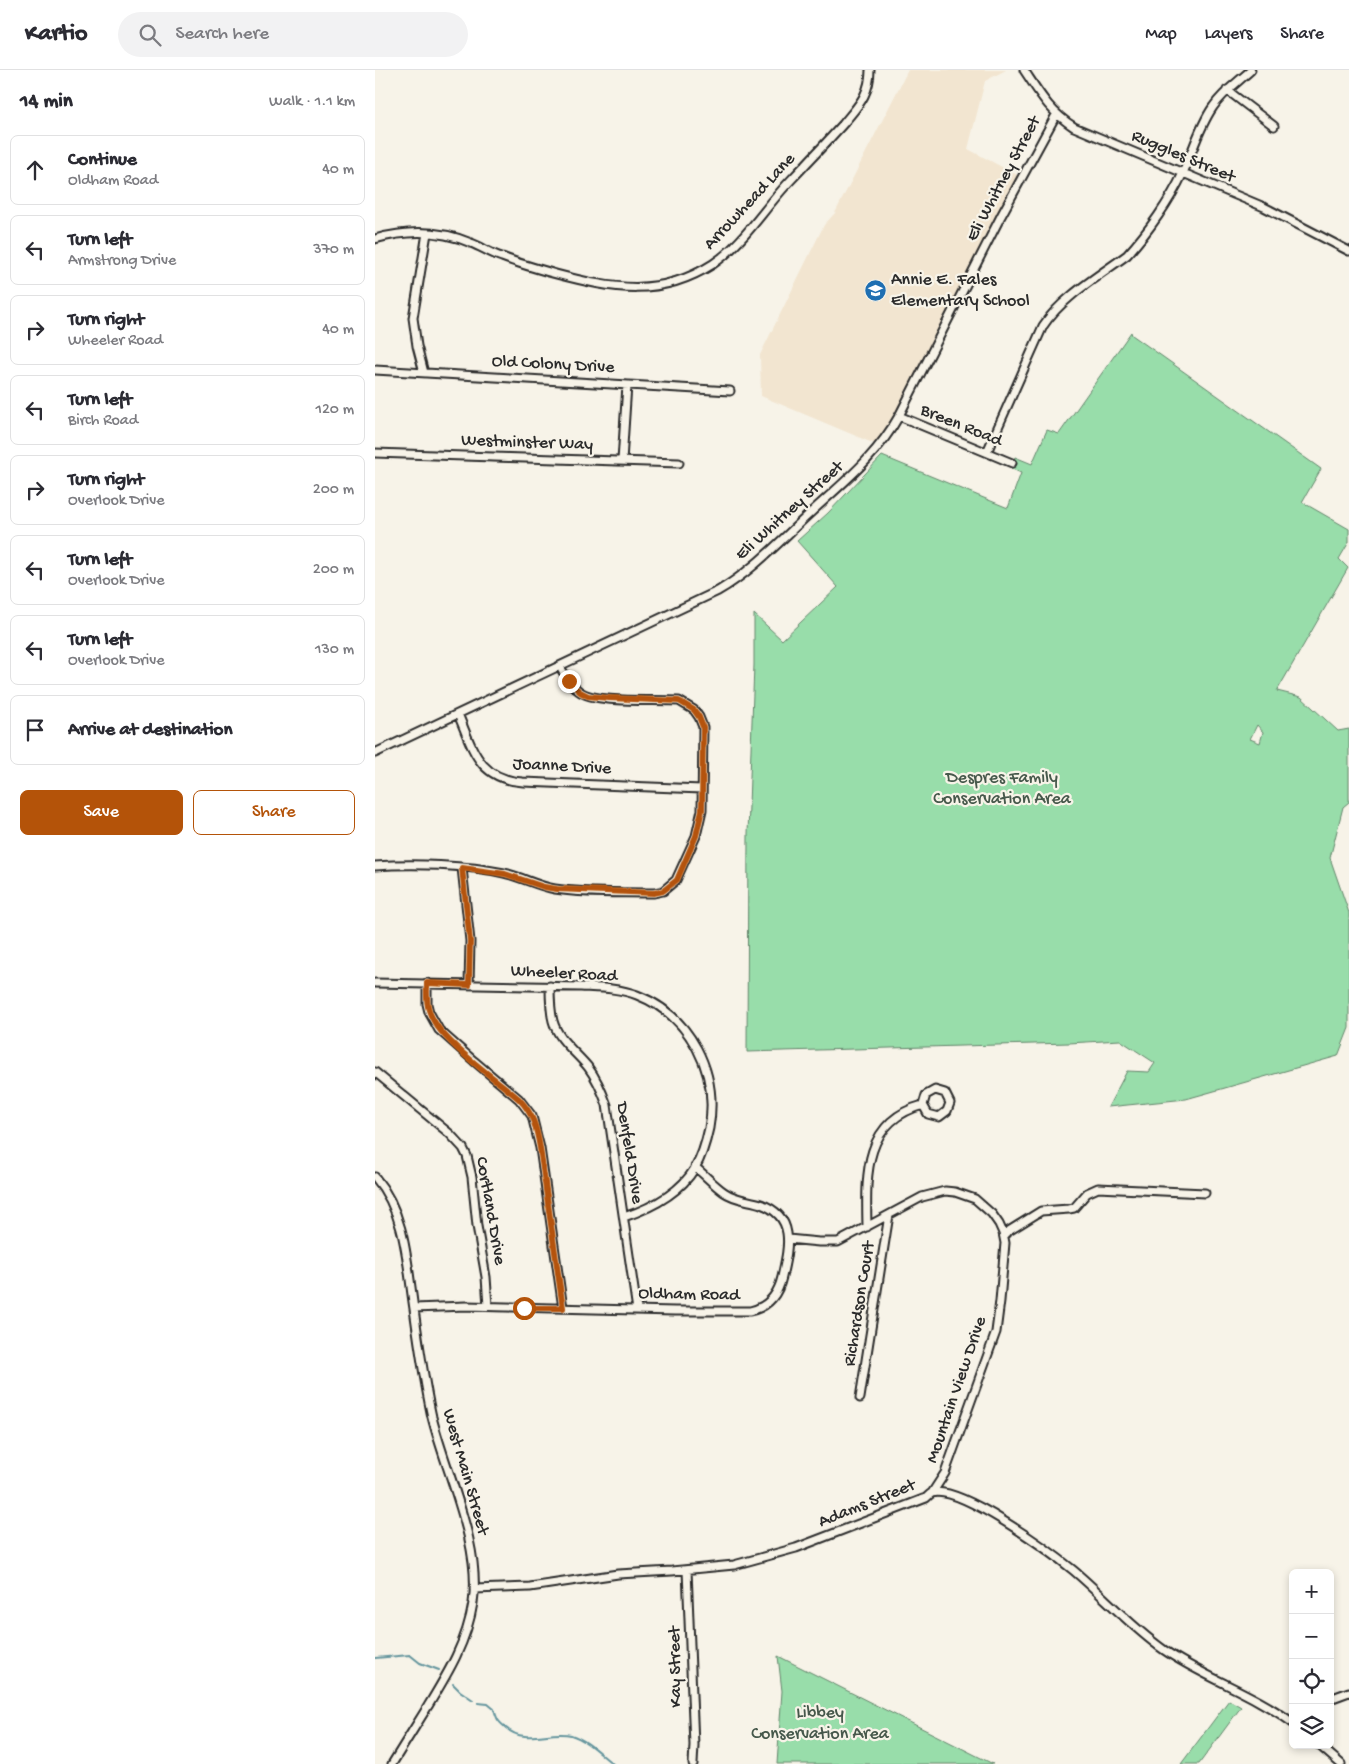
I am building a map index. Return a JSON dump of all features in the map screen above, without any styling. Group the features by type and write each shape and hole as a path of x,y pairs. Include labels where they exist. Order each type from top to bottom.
{"street":[{"name":"Arrowhead Lane","path":"375,239 401,233 427,232 449,236 470,242 500,257 584,281 614,287 647,288 680,280 711,264 736,244 773,198 826,143 857,107 867,88 870,70"},
{"name":"Ruggles Street","path":"1024,70 1056,115 1084,132 1263,207 1349,251"},
{"path":"987,452 1048,318 1065,301 1127,255 1151,225 1172,193 1183,174 1206,118 1214,105 1227,90 1251,70"},
{"path":"1227,90 1274,126"},
{"name":"Eli Whitney Street","path":"375,752 707,598 729,585 753,566 871,456 899,416 1001,216 1056,115"},
{"path":"424,373 417,346 413,318 427,232"},
{"name":"Old Colony Drive","path":"375,370 730,391"},
{"path":"622,461 627,385"},
{"name":"Breen Road","path":"899,416 1012,463"},
{"name":"Westminster Way","path":"375,453 679,463"},
{"path":"375,866 462,868 505,874 544,887 557,889 654,893 663,891 677,880 696,836 702,810 703,727 699,717 689,706 679,701 588,696 574,688 560,667"},
{"name":"Joanne Drive","path":"458,714 476,755 491,774 501,779 523,782 702,789"},
{"path":"462,868 470,941 469,985"},
{"name":"Wheeler Road","path":"375,983 612,989 637,995 662,1009 682,1026 697,1048 708,1078 711,1092 710,1120 707,1136 695,1166 684,1181 657,1203 624,1217"},
{"path":"427,983 429,1012 439,1030 519,1099 532,1116 538,1132 563,1308"},
{"name":"Denfeld Drive","path":"550,986 553,1022 558,1033 595,1076 603,1094 610,1119 637,1310"},
{"name":"Cortland Drive","path":"375,1072 450,1134 463,1148 467,1156 472,1177 486,1277 488,1306"},
{"path":"867,1227 869,1178 876,1141 893,1118 923,1105"},
{"path":"695,1166 725,1193 762,1204 777,1214 783,1222 788,1239 819,1242 838,1242 922,1197 935,1193 955,1192 975,1199 984,1206 999,1224 1004,1234 1041,1211 1069,1210 1074,1208 1087,1193 1098,1188 1205,1193"},
{"name":"West Main Street","path":"375,1177 390,1199 398,1220 408,1261 423,1372 432,1415 470,1543 474,1589 471,1616 456,1658 392,1764"},
{"name":"Richardson Court","path":"861,1398 889,1215"},
{"name":"Mountain View Drive","path":"932,1493 945,1473 996,1332 1003,1276 1004,1234"},
{"name":"Oldham Road","path":"414,1308 488,1306 637,1310 744,1311 759,1309 768,1304 779,1288 788,1239"},
{"name":"Adams Street","path":"474,1589 530,1587 619,1574 733,1565 775,1555 817,1540 926,1498 932,1493 952,1495 1004,1521 1049,1552 1073,1570 1134,1627 1163,1649 1263,1703 1289,1720"},
{"name":"Kay Street","path":"687,1570 694,1745 693,1764"},
{"path":"1334,1698 1349,1692"},
{"path":"1285,1717 1289,1716"},
{"path":"1324,1749 1341,1764"}],"shaded area":[{"name":"Annie E. Fales Elementary School","path":"908,70 1006,70 985,81 968,149 1019,176 894,415 875,444 761,396 760,355 824,225 835,213"}],"green space":[{"name":"Despres Family Conservation Area","path":"1131,332 1132,335 1321,469 1302,502 1349,529 1349,542 1339,559 1348,568 1277,691 1301,697 1338,731 1349,729 1349,802 1343,807 1330,858 1349,913 1349,1028 1338,1056 1186,1099 1108,1107 1127,1071 1149,1072 1155,1063 1120,1040 747,1052 748,834 754,614 782,640 838,587 797,541 828,513 882,456 1008,508 1021,473 1010,468 1015,457 1032,464 1047,430 1059,434","holes":["1257,725 1263,732 1260,743 1250,739"]},
{"name":"Libbey Conservation Area","path":"778,1656 993,1764 777,1764 782,1691"},
{"path":"1229,1700 1241,1707 1199,1764 1181,1764"}],"waterway":[{"path":"375,1658 410,1655 420,1663 439,1670"},
{"path":"453,1684 473,1700"},
{"path":"478,1703 488,1704 494,1709 499,1722 513,1733 521,1736 571,1735 588,1744 613,1764"}],"place":[{"name":"Annie E. Fales Elementary School","path":"875,290"}],"route":[{"path":"524,1308 563,1308 538,1132 526,1106 510,1090 474,1062 439,1030 429,1012 427,1004 427,983 469,985 470,941 462,868 487,870 518,877 544,887 573,891 654,893 663,891 677,880 682,871 696,836 702,810 703,727 694,710 679,701 588,696 574,688 569,681"}]}
